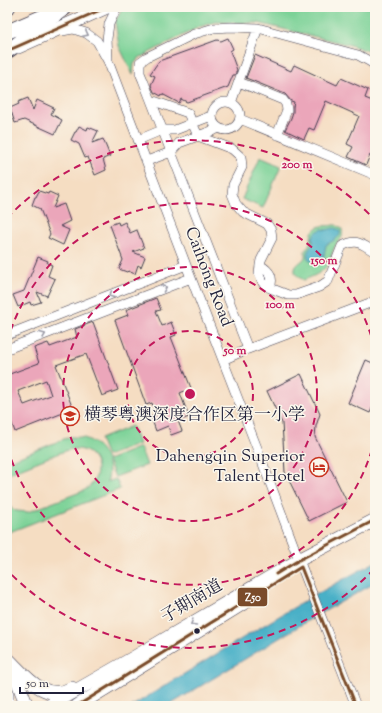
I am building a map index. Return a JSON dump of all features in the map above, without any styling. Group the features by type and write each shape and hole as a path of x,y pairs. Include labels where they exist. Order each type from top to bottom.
{"main road":[{"path":"7,32 65,7"},
{"path":"8,51 65,7"}],"street":[{"path":"8,51 107,7"},
{"path":"108,61 107,39 109,24 117,7"},
{"path":"248,349 140,73 140,62 194,34 214,28 231,27 258,28 358,55 369,60 375,65"},
{"path":"232,103 258,28"},
{"path":"51,33 73,29 86,33 97,41 108,61"},
{"name":"Caihong Road","path":"108,61 300,564 356,706"},
{"path":"239,82 283,100 286,104 287,110 277,135"},
{"path":"151,100 188,113 198,136 232,149 241,157 242,167 233,185 232,194 236,204 243,212 266,224 271,230 272,238 261,260 259,274 263,283 270,288 288,295 319,287 328,281 342,246 348,243 354,241 375,252"},
{"path":"222,102 232,103 240,114 238,124 235,128 226,131 217,128 212,121 211,116 214,107 222,102"},
{"path":"138,140 162,130 175,130 211,116"},
{"path":"240,119 375,175"},
{"path":"147,161 171,152 179,143 217,128"},
{"path":"7,335 186,265"},
{"path":"7,349 191,278"},
{"path":"223,360 375,300"},
{"name":"子期南道","path":"49,706 375,520"},
{"name":"子期南道","path":"77,706 300,564 375,529"},
{"path":"8,657 35,685 41,689 55,692 69,690 114,664 133,658"},
{"path":"8,657 27,706"},
{"path":"7,694 8,706"}],"green space":[{"path":"123,7 375,7 375,56 365,50 350,45 258,23 215,22 199,27 139,58 134,64 133,75 119,46 115,22"},
{"path":"260,157 281,166 263,208 242,199"},
{"path":"336,225 342,229 342,235 334,248 326,267 316,275 304,280 296,275 295,269 305,257 305,251 310,243 312,232 319,227"},
{"path":"132,426 139,444 107,456 100,439"},
{"path":"71,437 85,438 98,446 106,457 108,463 109,476 107,482 116,479 120,489 7,533 7,521 9,520 7,519 7,503 12,509 28,512 83,491 90,486 95,479 97,465 90,453 75,449 64,451 12,472 7,477 7,462"},
{"path":"140,447 147,465 115,477 108,460"}],"water":[{"path":"334,228 340,231 340,235 326,245 323,260 318,263 311,261 307,254 308,250 313,244 312,239 314,234 322,229 326,230"},
{"path":"375,562 375,583 309,620 168,706 132,706 283,614"}],"building":[{"path":"228,38 233,49 230,51 237,70 228,87 187,102 181,99 179,103 162,94 161,96 154,92 151,85 155,76 150,74 159,61 217,40 221,41"},
{"path":"255,55 291,71 294,65 337,85 341,78 368,90 365,98 375,102 375,157 370,155 366,165 348,157 353,147 347,144 359,116 326,101 314,130 309,128 304,139 285,130 293,112 294,102 291,101 285,94 246,78"},
{"path":"28,98 33,110 37,100 54,108 51,114 62,120 55,134 24,120 15,123 10,108 19,104 18,102"},
{"path":"79,126 87,130 88,127 98,131 92,143 103,139 110,156 103,159 106,170 95,175 88,157 85,158 79,144 71,140"},
{"path":"39,191 48,194 49,192 58,196 53,208 64,204 70,221 60,226 69,230 63,245 48,238 50,234 40,209 32,205"},
{"path":"118,222 119,225 125,222 130,233 137,230 144,248 133,252 145,257 141,267 138,265 135,274 119,269 123,260 110,225"},
{"path":"38,257 48,261 47,263 52,265 48,276 55,279 47,296 37,292 41,302 31,305 30,302 18,307 13,295 24,291"},
{"path":"156,298 161,310 156,311 162,326 171,322 176,335 171,337 191,388 180,393 189,417 178,421 182,431 171,435 168,426 156,431 151,417 156,415 152,403 146,405 115,320 128,315 126,310"},
{"path":"93,322 118,390 102,396 86,354 56,365 73,409 15,432 7,410 7,375 39,363 34,348 48,343 50,347 77,337 75,329","holes":["46,380 51,395 24,405 18,391"]},
{"path":"366,360 375,364 375,402 370,413 348,403"},
{"path":"301,374 320,414 316,426 315,437 347,502 309,521 285,472 282,423 267,391"}],"transit line":[{"name":"Z50","path":"7,51 107,7"},
{"name":"Z50","path":"276,574 299,560 375,520"},
{"name":"Z50","path":"77,706 301,567 356,706"}],"place":[{"name":"横琴粤澳深度合作区第一小学","path":"70,416"},
{"name":"Dahengqin Superior Talent Hotel","path":"319,467"}]}
